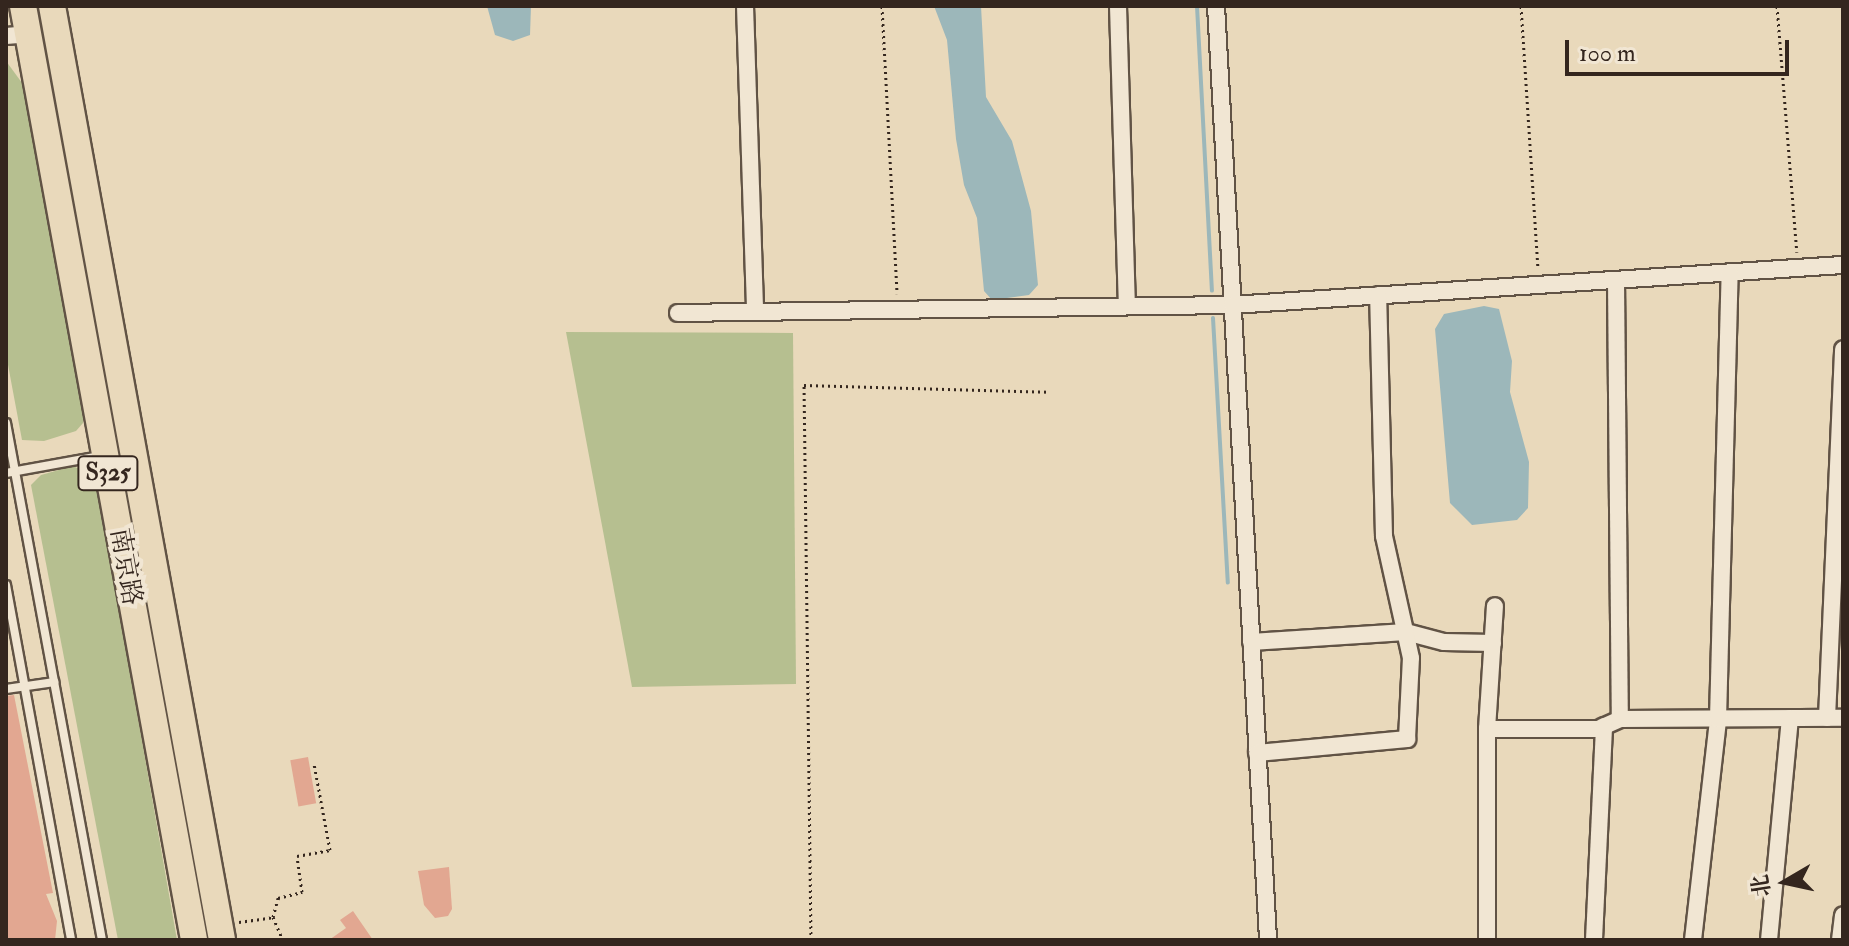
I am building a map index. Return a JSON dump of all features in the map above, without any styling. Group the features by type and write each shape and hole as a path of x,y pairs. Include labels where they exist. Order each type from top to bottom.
{"main road":[{"name":"南京路","path":"23,6 17,35 105,455 194,940"},
{"name":"南京路","path":"52,6 220,933"}],"street":[{"path":"745,6 755,312"},
{"path":"1118,6 1127,306"},
{"path":"1216,6 1268,940"},
{"path":"678,313 1232,305 1843,265"},
{"path":"1693,940 1718,719 1730,272"},
{"path":"1616,280 1620,719"},
{"path":"1257,753 1407,739 1411,658 1384,536 1378,295"},
{"path":"1487,729 1604,726 1620,719 1835,718 1843,349"},
{"path":"1487,940 1487,729 1495,606"},
{"path":"1251,642 1406,632 1444,642 1493,643"},
{"path":"1769,940 1790,718"},
{"path":"1594,940 1604,726"},
{"path":"1840,940 1843,915"}],"lane":[{"path":"6,423 10,472 54,682 102,940"},
{"path":"10,472 105,455"},
{"path":"6,585 71,940"},
{"path":"6,689 54,682"}],"path":[{"path":"882,6 899,310"},
{"path":"1521,6 1539,284"},
{"path":"1777,6 1798,268"},
{"path":"811,940 804,385 1050,392"},
{"path":"283,940 273,917 278,898 302,892 297,856 330,850 314,764"},
{"path":"220,933 273,917"}],"green space":[{"path":"6,61 25,87 83,409 83,423 76,431 44,441 22,440 6,354"},
{"path":"566,332 793,333 796,684 632,687"},
{"path":"73,466 92,475 98,490 177,940 118,940 31,485 41,475"}],"water":[{"path":"487,6 531,6 530,35 513,41 495,35"},
{"path":"934,6 981,6 986,97 1012,141 1031,211 1038,285 1029,295 992,300 984,291 977,218 964,185 956,139 947,40"},
{"path":"1484,306 1499,309 1512,361 1510,392 1529,462 1528,508 1517,520 1472,525 1450,503 1435,329 1444,314"}],"building":[{"path":"14,695 53,893 46,894 57,921 55,940 6,940 6,696"},
{"path":"308,757 316,803 298,806 290,760"},
{"path":"449,867 452,909 448,916 435,918 424,905 418,871"},
{"path":"353,911 373,940 329,940 346,928 340,920"}],"waterway":[{"path":"1197,6 1212,291"},
{"path":"1213,318 1228,583"}]}
